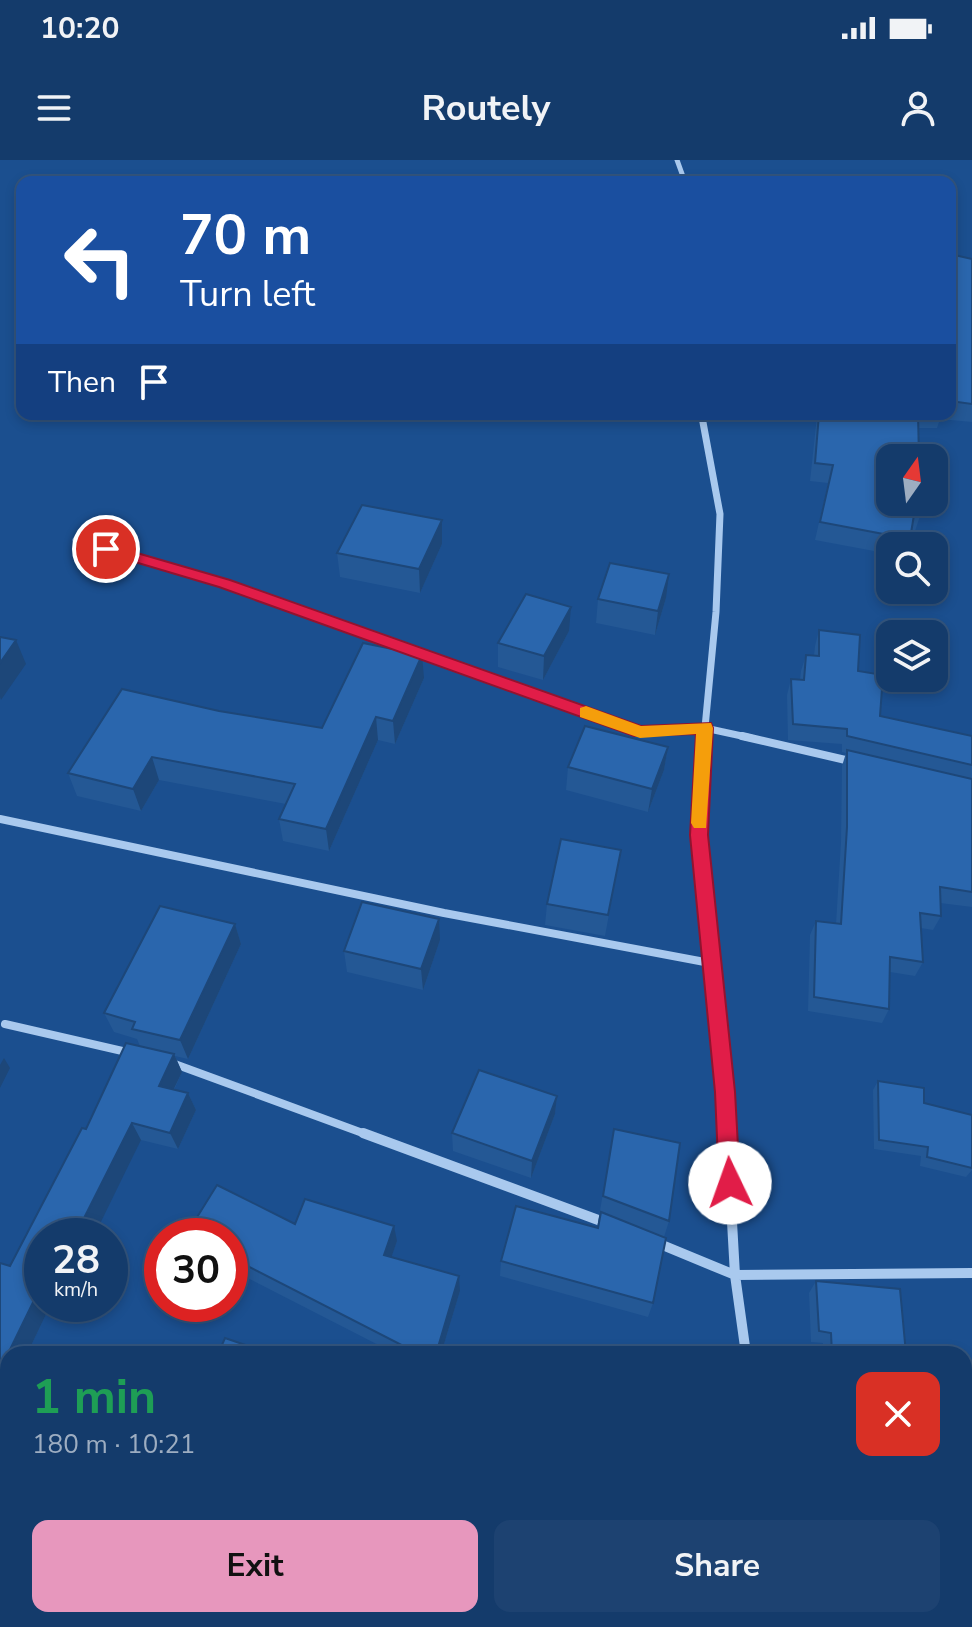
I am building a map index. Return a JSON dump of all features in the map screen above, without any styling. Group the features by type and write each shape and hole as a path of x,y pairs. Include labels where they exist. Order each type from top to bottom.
{"street":[{"path":"703,420 720,514 716,612 699,835 725,1092 735,1275 745,1346"},
{"path":"76,540 225,584 640,732 705,728 868,765"},
{"path":"0,819 444,913 710,963"},
{"path":"5,1024 143,1056"},
{"path":"158,1059 188,1066 621,1229"},
{"path":"650,1240 735,1275 972,1273"}],"building":[{"path":"956,255 972,259 972,404 956,402"},
{"path":"819,420 918,420 919,444 876,444 876,516 914,516 911,532 876,533 820,522 833,465 815,463"},
{"path":"362,505 442,520 419,569 337,553"},
{"path":"610,563 669,574 658,611 598,599"},
{"path":"526,594 571,607 544,656 498,643"},
{"path":"819,630 860,635 858,671 876,674 876,692 882,692 880,716 972,736 972,765 847,736 847,729 793,724 791,679 804,680 806,655 819,656"},
{"path":"0,637 16,640 0,663"},
{"path":"363,643 422,655 393,721 376,717 326,829 279,819 295,784 152,757 133,789 68,773 122,689 219,711 322,728"},
{"path":"585,726 668,747 652,789 568,767"},
{"path":"847,750 972,779 972,892 940,887 941,916 920,913 923,962 890,957 889,1009 814,997 816,921 841,924 847,827"},
{"path":"561,839 621,850 608,915 547,904"},
{"path":"362,902 439,919 421,969 344,951"},
{"path":"160,906 235,924 180,1040 132,1029 135,1022 104,1013"},
{"path":"126,1043 174,1054 159,1086 188,1093 170,1133 132,1123 84,1218 35,1218 82,1128 86,1129"},
{"path":"479,1070 557,1096 532,1161 452,1133"},
{"path":"878,1081 924,1088 924,1103 972,1115 972,1168 927,1157 928,1147 879,1140"},
{"path":"614,1129 680,1143 669,1221 603,1196"},
{"path":"217,1185 295,1224 305,1199 394,1226 384,1255 459,1276 438,1346 403,1346 248,1266 248,1218 197,1218"},
{"path":"516,1206 598,1228 601,1212 666,1238 653,1303 501,1261"},
{"path":"24,1239 24,1321 12,1346 0,1346 0,1263 10,1266"},
{"path":"816,1281 900,1289 905,1346 832,1346 831,1333 819,1331"},
{"path":"225,1338 248,1346 222,1346"}],"slow traffic":[{"path":"586,712 640,732 705,728 700,823"}],"route":[{"path":"106,549 225,584 640,732 705,728 699,835 725,1092 730,1183"}]}
